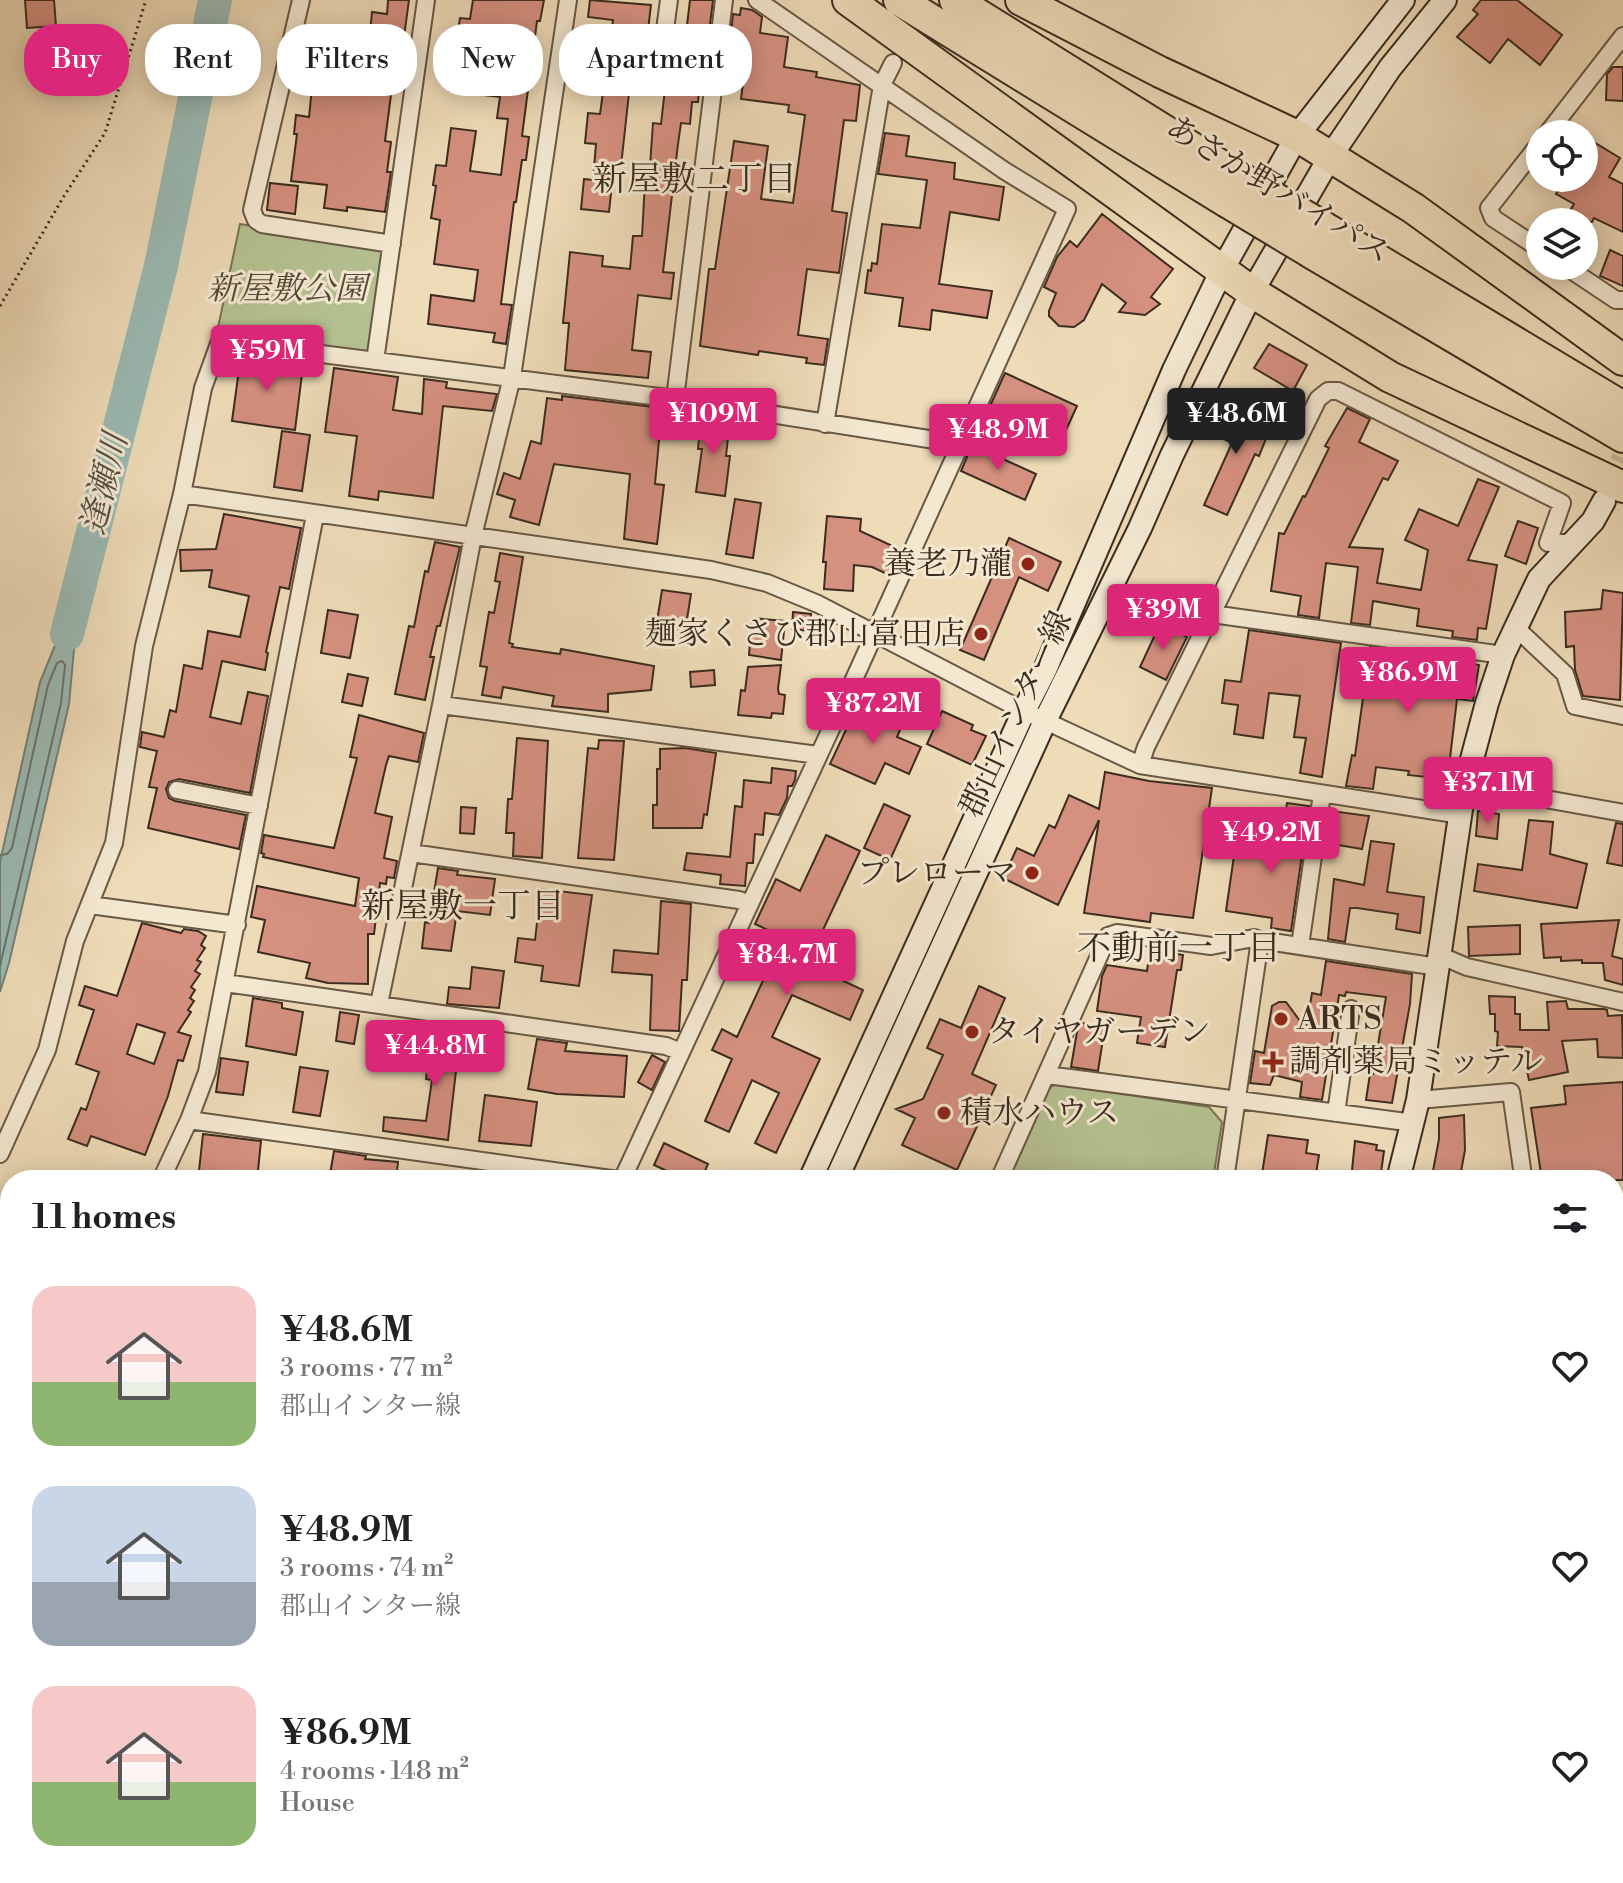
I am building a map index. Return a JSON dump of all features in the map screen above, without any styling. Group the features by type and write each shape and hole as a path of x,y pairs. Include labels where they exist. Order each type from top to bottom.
{"highway":[{"path":"848,0 1221,272 1390,377 1613,494"},
{"name":"あさか野バイパス","path":"899,0 1316,239 1623,407"},
{"name":"あさか野バイパス","path":"955,0 1233,190"},
{"path":"1021,0 1160,72 1297,136 1413,208 1623,360"},
{"name":"あさか野バイパス","path":"1316,239 1623,437"}],"street":[{"path":"301,0 252,210 256,220 262,224 392,244"},
{"path":"375,361 426,0"},
{"path":"379,1004 473,536 512,377 568,0"},
{"path":"666,24 669,0"},
{"path":"675,399 724,0"},
{"path":"625,1170 750,904 1067,209 1005,171 757,0"},
{"path":"815,1170 1045,670 1174,370 1221,272 1297,136 1403,0"},
{"name":"郡山インター線","path":"841,1170 1045,721 1252,292 1330,157 1390,68 1445,0"},
{"path":"1558,120 1623,36"},
{"path":"825,424 882,85 893,63"},
{"path":"1526,161 1489,208 1493,218 1526,240"},
{"path":"1586,280 1616,300 1623,300"},
{"path":"0,1154 47,1050 75,941 114,843 144,646 182,494 203,388 220,341 675,399 960,444"},
{"path":"1140,765 1318,399 1328,391 1338,391 1562,503 1548,543 1571,543"},
{"path":"182,494 711,570 767,583 818,604 1024,711 1140,765 1461,815"},
{"path":"1401,1170 1418,1100 1464,789 1487,703 1503,655 1539,579 1593,521 1613,494"},
{"path":"166,1170 207,1072 315,515"},
{"path":"1212,614 1503,655"},
{"path":"1516,628 1565,674 1575,706 1623,716"},
{"path":"441,705 818,755"},
{"path":"1464,789 1490,789 1623,813"},
{"path":"177,790 259,806"},
{"path":"1300,946 1322,794"},
{"path":"411,853 750,904"},
{"path":"90,905 237,925"},
{"path":"1004,1170 1108,936 1117,933 1211,946 1254,938 1439,961 1623,1002"},
{"path":"1226,1170 1260,940"},
{"path":"225,983 666,1046 681,1052"},
{"path":"1336,1113 1351,1009"},
{"path":"1047,1075 1414,1123"},
{"path":"1418,1100 1511,1092 1522,1169"},
{"path":"189,1120 548,1170"}],"path":[{"path":"0,306 105,133 146,0"}],"green space":[{"name":"新屋敷公園","path":"240,224 387,248 371,355 216,337"},
{"path":"1055,1084 1209,1107 1222,1122 1215,1170 1012,1170 1047,1090"}],"water":[{"path":"80,584 69,704 0,992 0,862 40,682"}],"building":[{"path":"25,0 54,0 56,24 27,24"},
{"path":"388,0 409,0 406,24 371,24 372,12 387,14"},
{"path":"473,0 544,0 537,24 459,24 460,18 470,19"},
{"path":"590,0 651,5 649,24 612,24 613,20 588,17"},
{"path":"690,0 713,0 710,24 687,24"},
{"path":"1481,0 1517,0 1562,35 1540,65 1508,39 1490,63 1457,37 1478,14 1473,10"},
{"path":"741,8 752,10 762,17 760,33 788,37 784,67 817,72 816,77 860,85 856,121 844,120 832,211 847,213 839,273 807,269 798,335 828,339 824,365 806,363 807,358 759,351 758,355 700,346 709,269 715,269 734,141 768,146 761,199 793,203 805,115 788,112 789,105 741,99 741,96 752,96 752,24 732,24 733,14 740,15"},
{"path":"1613,67 1623,67 1623,101 1606,100 1607,74"},
{"path":"311,96 391,96 385,141 391,142 387,172 391,172 385,212 347,207 347,211 324,208 327,185 291,181 297,134 294,134 296,115 309,117"},
{"path":"492,96 527,96 522,136 529,137 514,202 501,304 512,305 506,344 493,342 495,333 428,324 431,295 474,301 478,270 434,264 440,220 431,218 436,165 446,166 451,128 476,131 470,171 501,175 508,119 497,118 500,97"},
{"path":"602,96 629,96 621,166 614,165 609,212 581,209 584,179 593,180 596,144 585,143 588,113 600,114"},
{"path":"664,96 699,96 698,102 692,102 690,124 681,123 678,144 663,272 674,273 671,299 638,295 632,350 651,352 648,378 565,370 569,323 563,323 570,252 603,256 602,266 630,269 633,236 642,236 646,165 650,166 653,123 661,124"},
{"path":"885,133 909,136 906,156 955,163 954,179 1004,187 999,220 950,212 939,284 992,291 987,318 932,310 930,330 899,326 903,298 865,293 868,270 871,271 872,263 877,264 882,224 920,228 927,180 878,174"},
{"path":"1598,145 1620,158 1609,177 1623,184 1623,232 1598,220 1598,208 1572,208 1574,204 1556,194 1598,192"},
{"path":"270,183 298,186 295,214 267,210"},
{"path":"1102,214 1173,269 1151,297 1160,304 1145,315 1119,312 1126,303 1102,284 1084,320 1074,327 1059,326 1049,316 1056,293 1044,287 1057,257 1070,241 1077,247"},
{"path":"1610,250 1623,256 1623,286 1600,276"},
{"path":"1269,344 1307,365 1293,391 1254,368"},
{"path":"241,355 265,358 265,362 303,366 295,430 232,421"},
{"path":"334,368 398,377 393,410 422,414 424,379 447,382 446,388 497,394 492,411 443,406 433,498 379,491 378,500 349,496 357,436 325,432"},
{"path":"1005,373 1077,406 1062,439 990,406"},
{"path":"562,396 662,408 655,484 664,485 657,544 624,539 630,474 554,464 539,525 510,517 515,500 497,494 504,473 520,479 531,441 541,444 547,398 562,400"},
{"path":"1227,406 1271,426 1259,456 1255,454 1227,515 1204,505 1232,443 1214,434"},
{"path":"1347,408 1370,419 1359,442 1398,461 1388,480 1383,478 1349,547 1383,549 1377,583 1421,590 1428,550 1405,540 1419,509 1458,526 1478,479 1499,487 1468,560 1497,565 1486,629 1478,628 1477,640 1452,637 1453,631 1417,626 1419,609 1373,601 1370,625 1351,623 1358,567 1326,563 1319,618 1298,615 1301,596 1271,591 1279,533 1284,534 1305,497 1329,448 1325,446"},
{"path":"701,415 730,419 725,496 696,492 702,449 698,449"},
{"path":"282,431 310,435 302,491 274,487"},
{"path":"972,445 1036,474 1025,500 961,471"},
{"path":"735,499 761,503 753,558 726,554"},
{"path":"224,514 301,528 289,589 280,587 265,670 222,661 210,717 241,724 248,692 268,696 250,793 179,779 169,782 166,789 169,798 175,801 246,815 239,849 148,828 157,788 149,787 157,751 140,747 142,732 164,737 170,710 176,712 184,665 202,669 208,631 240,637 249,596 209,587 212,570 181,571 180,550 216,549"},
{"path":"827,516 861,519 860,531 901,550 889,575 872,567 854,565 853,591 824,589"},
{"path":"1518,521 1538,528 1526,564 1505,556"},
{"path":"1009,538 1061,562 1048,591 1019,577 984,660 960,650"},
{"path":"435,542 460,547 440,626 437,626 425,700 395,694 409,626 414,627 425,571 428,572"},
{"path":"500,553 523,557 509,643 513,644 512,647 560,654 561,649 654,666 651,690 608,694 608,712 552,706 554,696 503,687 501,698 482,695 487,667 480,666 489,612 494,613 500,582 495,581"},
{"path":"662,590 691,594 683,644 654,640"},
{"path":"1603,590 1623,593 1620,700 1583,696 1575,670 1574,646 1566,647 1565,612 1601,609"},
{"path":"328,610 358,615 350,658 321,653"},
{"path":"793,612 811,614 809,631 792,629"},
{"path":"752,618 785,621 781,660 749,655"},
{"path":"1160,624 1187,637 1166,680 1140,667"},
{"path":"1249,630 1341,643 1322,777 1300,773 1306,738 1294,737 1300,696 1269,693 1263,738 1234,734 1238,705 1222,703 1225,680 1241,682"},
{"path":"1370,647 1393,651 1391,662 1422,666 1423,659 1448,662 1449,658 1479,665 1473,701 1457,699 1449,767 1428,764 1426,777 1408,775 1409,771 1376,767 1373,789 1346,786 1352,755 1355,756"},
{"path":"781,665 778,689 779,694 785,695 783,714 772,713 771,718 738,715 748,667"},
{"path":"714,670 715,685 691,687 690,672"},
{"path":"348,674 368,678 362,706 342,702"},
{"path":"858,704 902,725 897,737 921,747 909,774 885,763 875,784 830,764"},
{"path":"942,711 973,725 971,730 986,736 972,765 927,744"},
{"path":"359,715 424,733 418,762 389,756 375,813 392,817 384,858 397,861 394,878 387,877 386,884 380,883 374,934 368,934 368,984 328,983 306,978 310,963 258,952 265,920 251,917 257,886 355,906 359,878 263,857 261,853 264,835 334,848 357,758 350,757"},
{"path":"517,738 548,741 542,858 513,856 514,833 506,833"},
{"path":"599,740 624,741 614,860 578,858 588,748 598,749"},
{"path":"685,748 716,753 707,815 704,814 702,828 653,828 660,749"},
{"path":"772,768 796,771 795,780 792,786 788,786 787,798 779,815 765,813 763,835 755,834 753,863 747,863 745,886 720,884 721,875 684,870 687,853 730,857 735,806 742,807 744,780 771,783"},
{"path":"1105,772 1212,788 1193,918 1151,913 1150,922 1084,913 1099,820 1058,905 1003,878 1017,848 1034,856 1049,825 1055,828 1069,795 1099,809"},
{"path":"1287,803 1309,806 1291,931 1271,928 1272,918 1226,911 1235,849 1278,857"},
{"path":"884,804 910,816 890,860 864,848"},
{"path":"461,807 476,808 474,834 460,833"},
{"path":"1331,811 1369,816 1362,849 1326,843"},
{"path":"1478,811 1499,814 1497,839 1476,836"},
{"path":"1529,820 1553,822 1550,854 1587,864 1577,908 1474,891 1478,864 1522,870"},
{"path":"1616,823 1623,824 1623,866 1607,863"},
{"path":"826,835 860,851 807,964 863,990 850,1020 792,995 772,1037 820,1059 776,1153 755,1143 779,1093 752,1080 729,1132 705,1121 732,1059 712,1050 722,1029 737,1037 783,937 755,924 776,879 800,891"},
{"path":"1371,841 1394,844 1387,892 1424,897 1420,933 1396,929 1398,914 1350,908 1345,942 1328,939 1334,879 1364,885"},
{"path":"438,868 458,871 457,875 495,879 490,915 457,911 451,951 422,948"},
{"path":"541,889 592,895 579,986 541,981 543,966 515,962 518,938 535,940"},
{"path":"661,901 691,904 687,980 682,980 679,1031 650,1030 652,975 612,972 614,950 658,954"},
{"path":"1619,920 1612,956 1623,959 1623,985 1605,980 1603,963 1561,961 1561,957 1544,958 1541,924"},
{"path":"142,923 181,933 184,929 198,931 206,936 201,945 205,948 197,960 201,962 195,971 200,974 191,987 195,990 190,998 194,1001 188,1010 191,1012 178,1032 191,1036 183,1061 178,1060 145,1155 91,1136 87,1146 68,1139 81,1108 86,1110 99,1072 76,1064 94,1010 79,1005 85,986 117,996","holes":["137,1024 165,1033 154,1064 127,1054"]},
{"path":"1520,925 1520,954 1469,956 1468,927"},
{"path":"1150,949 1183,955 1181,970 1177,970 1165,1047 1137,1043 1141,1017 1097,1011 1102,976 1107,965 1147,971"},
{"path":"1326,961 1412,974 1410,1004 1392,1103 1366,1100 1386,997 1346,992 1345,996 1339,995 1322,1100 1300,1097 1302,1082 1274,1075 1270,1085 1250,1083 1255,1051 1264,1053 1272,1006 1286,1002 1306,1029 1312,993 1321,995"},
{"path":"472,967 504,971 499,1008 447,1004 449,987 470,989"},
{"name":"積水ハウス","path":"979,986 1005,998 972,1074 996,1085 957,1170 902,1145 915,1118 896,1109 923,1099 943,1055 927,1048 940,1019 961,1028"},
{"path":"1489,996 1515,997 1515,1014 1520,1014 1520,1030 1549,1030 1547,1002 1566,1001 1568,1009 1604,1009 1608,1016 1622,1015 1623,1058 1598,1057 1597,1039 1562,1041 1568,1072 1529,1080 1522,1047 1497,1046 1498,1032 1495,1031 1495,1014 1490,1014"},
{"path":"253,998 282,1003 282,1008 303,1012 296,1055 246,1046"},
{"path":"340,1012 359,1015 354,1044 336,1041"},
{"path":"1081,1023 1105,1026 1098,1071 1071,1067"},
{"path":"433,1025 461,1028 448,1140 383,1131 384,1117 426,1121 432,1080 426,1079"},
{"path":"537,1039 567,1043 565,1051 627,1056 624,1097 557,1094 528,1089"},
{"path":"652,1055 665,1062 652,1090 638,1082"},
{"path":"221,1058 248,1062 243,1095 216,1092"},
{"path":"300,1067 328,1071 320,1116 293,1112"},
{"path":"1623,1082 1623,1170 1540,1170 1531,1108 1566,1104 1564,1086"},
{"path":"485,1095 537,1102 531,1146 479,1141"},
{"path":"1464,1115 1465,1150 1461,1170 1433,1170 1439,1118"},
{"path":"203,1134 261,1141 258,1170 199,1170"},
{"path":"1268,1135 1308,1140 1306,1153 1319,1155 1317,1170 1263,1170"},
{"path":"1355,1141 1377,1145 1376,1150 1384,1151 1381,1170 1352,1170"},
{"path":"664,1143 708,1164 705,1170 665,1170 654,1165"},
{"path":"334,1151 366,1156 365,1159 398,1162 397,1170 331,1170"}],"waterway":[{"name":"逢瀬川","path":"67,634 161,266 215,0"}],"tunnel":[{"path":"1607,493 1623,458"}],"place":[{"name":"養老乃瀧","path":"1028,564"},
{"name":"麺家くさび郡山富田店","path":"981,634"},
{"name":"プレローマ","path":"1032,873"},
{"name":"ARTS","path":"1281,1019"},
{"name":"タイヤガーデン","path":"972,1032"},
{"name":"調剤薬局ミッテル","path":"1273,1062"},
{"name":"積水ハウス","path":"944,1113"}],"district":[{"name":"新屋敷二丁目","path":"695,180"},
{"name":"新屋敷一丁目","path":"463,907"},
{"name":"不動前一丁目","path":"1179,949"}]}
